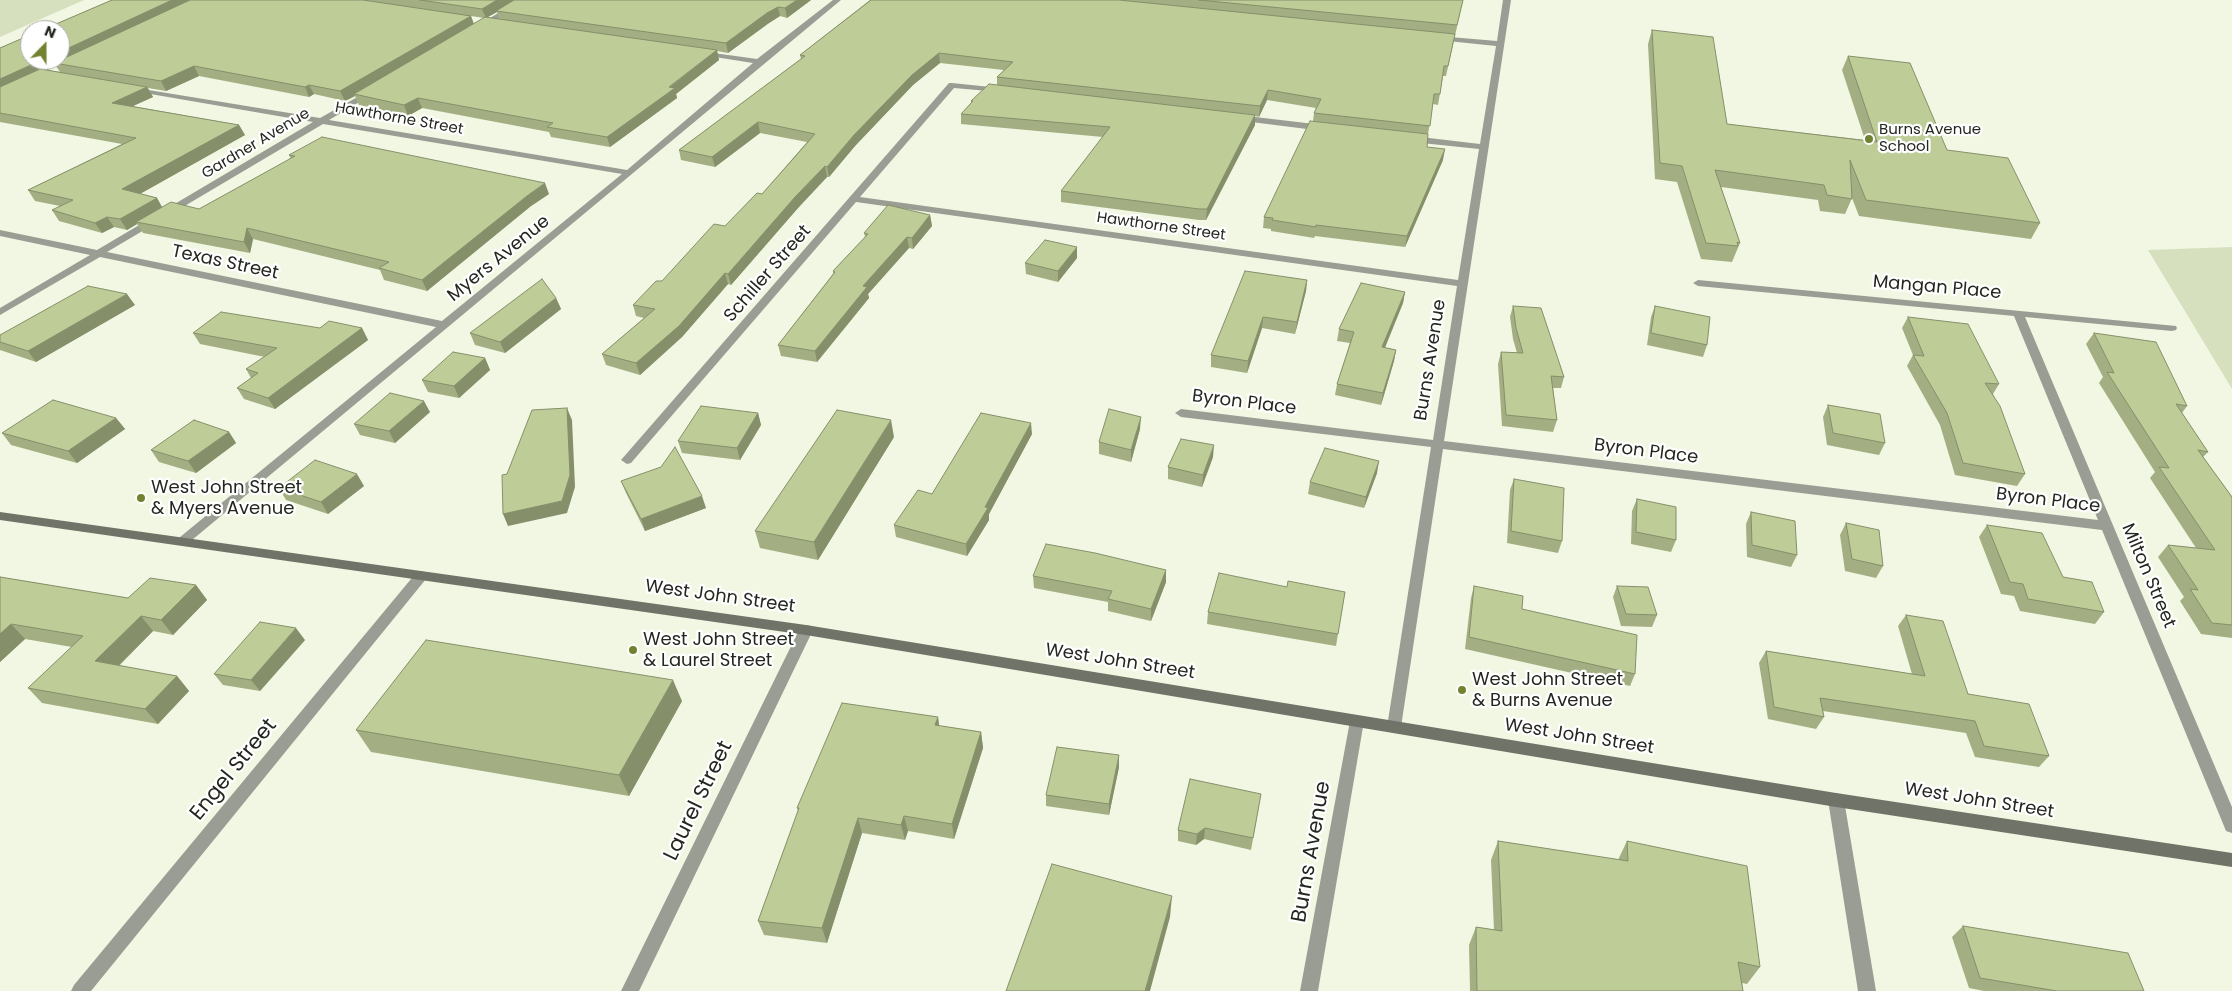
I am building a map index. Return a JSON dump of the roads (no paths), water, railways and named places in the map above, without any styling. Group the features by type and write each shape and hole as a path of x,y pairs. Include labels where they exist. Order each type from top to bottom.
{"main road":[{"name":"West John Street","path":"0,516 806,630 1836,800 2232,860"}],"street":[{"path":"468,34 525,0"},
{"name":"Myers Avenue","path":"181,542 629,173 759,62 837,0"},
{"name":"Burns Avenue","path":"1394,727 1507,0"},
{"path":"470,20 503,24"},
{"path":"1426,36 1500,44"},
{"path":"690,52 759,62"},
{"name":"Schiller Street","path":"627,460 952,85 1014,92"},
{"name":"Gardner Avenue","path":"0,312 378,87"},
{"name":"Hawthorne Street","path":"122,88 629,173"},
{"path":"1232,118 1330,129"},
{"path":"1400,137 1484,147"},
{"name":"Hawthorne Street","path":"854,199 1463,284"},
{"name":"Texas Street","path":"0,233 444,325"},
{"name":"Mangan Place","path":"1698,283 2172,328"},
{"name":"Milton Street","path":"2018,313 2232,826"},
{"name":"Byron Place","path":"1181,413 2107,526"},
{"name":"Engel Street","path":"80,991 421,576"},
{"name":"Laurel Street","path":"630,991 806,630"},
{"name":"Burns Avenue","path":"1310,991 1357,721"},
{"path":"1836,800 1867,991"}],"place":[{"name":"Burns Avenue School","path":"1869,139"},
{"name":"West John Street & Myers Avenue","path":"141,498"},
{"name":"West John Street & Laurel Street","path":"633,650"},
{"name":"West John Street & Burns Avenue","path":"1462,690"}]}
